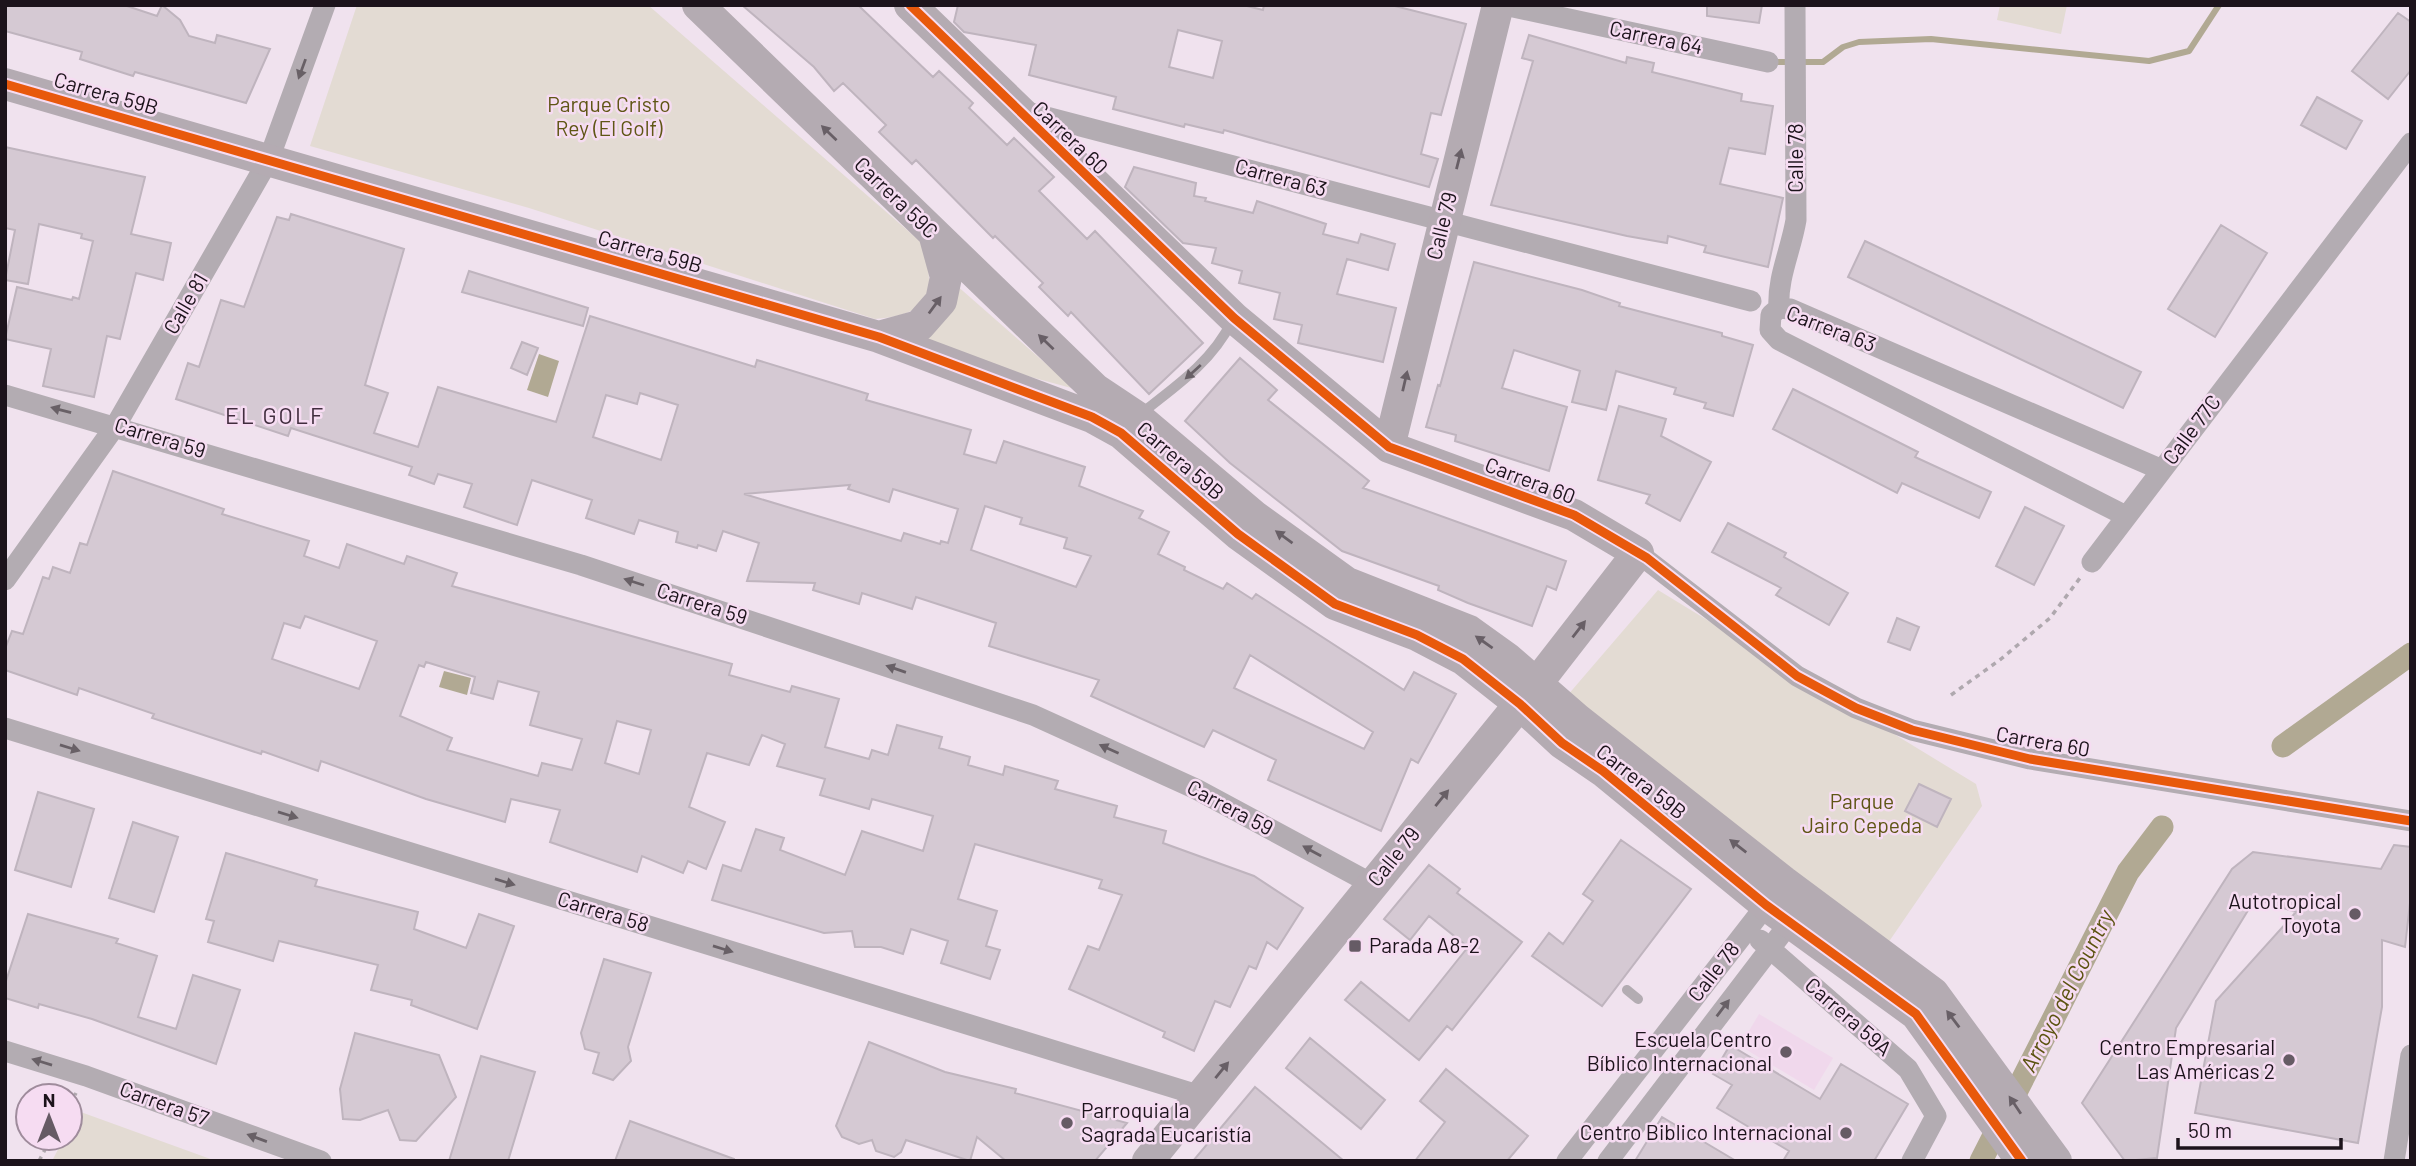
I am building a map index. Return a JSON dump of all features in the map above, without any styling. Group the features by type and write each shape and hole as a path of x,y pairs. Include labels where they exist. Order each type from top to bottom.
{"street":[{"name":"Calle 81","path":"5,580 116,425 270,159 325,5"},
{"name":"Carrera 59C","path":"698,5 1095,389"},
{"name":"Calle 79","path":"1389,447 1498,5"},
{"name":"Carrera 64","path":"1504,5 1768,62"},
{"name":"Calle 78","path":"1779,308 1778,287 1791,249 1796,220 1795,5"},
{"name":"Carrera 60","path":"913,7 1014,108 1234,318 1389,447 1574,515 1638,553 1797,676 1856,708 1912,730 2030,759 2410,821"},
{"name":"Carrera 59B","path":"5,83 879,337 1092,417 1121,433 1246,525 1347,583 1469,631 1529,694 1577,719 1916,1014 1976,1099 2025,1150 2056,1161"},
{"name":"Carrera 63","path":"1014,108 1751,301"},
{"name":"Calle 77C","path":"2092,562 2411,143"},
{"path":"879,337 919,326 941,301 946,277 935,237"},
{"name":"Carrera 63","path":"2126,516 1779,340 1769,325 1771,315 1779,308 1790,309 2162,470"},
{"name":"Carrera 59B","path":"1095,389 1137,417 1246,525"},
{"name":"Carrera 59","path":"5,395 116,425 593,569 1033,715 1196,789 1372,884"},
{"name":"Calle 79","path":"1148,1161 1529,694 1638,553"},
{"name":"Carrera 58","path":"5,727 1201,1096"},
{"name":"Carrera 59B","path":"1787,902 1933,993 1994,1073 2025,1150"},
{"name":"Calle 78","path":"1567,1161 1747,929 1787,902"},
{"name":"Calle 78","path":"1608,1161 1769,947 1787,902"},
{"name":"Carrera 59A","path":"1747,929 1908,1069 1936,1116 1912,1161"},
{"name":"Carrera 57","path":"5,1051 86,1076 321,1161"},
{"path":"2394,1161 2411,1055"}],"lane":[{"path":"1137,417 1191,373 1220,345 1234,318"},
{"path":"1628,990 1639,999"}],"path":[{"path":"1951,695 2001,659 2050,618 2092,562"}],"shaded area":[{"path":"539,354 559,361 548,397 527,390"},
{"path":"444,671 471,678 467,695 439,687"},
{"name":"Escuela Centro Bíblico Internacional","path":"1759,1014 1833,1058 1814,1090 1740,1046"}],"green space":[{"name":"Parque Cristo Rey (El Golf)","path":"357,5 648,5 922,243 929,275 925,298 908,312 875,319 529,208 310,146"},
{"path":"2000,5 2067,5 2061,34 1997,20"},
{"path":"955,284 1075,389 1012,372 909,337"},
{"name":"Parque Jairo Cepeda","path":"1658,590 1976,784 1982,806 1888,943 1567,696"},
{"path":"84,1113 216,1161 52,1161 57,1152 84,1152"}],"building":[{"path":"5,5 124,5 157,16 162,5 180,20 189,36 215,43 217,35 270,49 246,103 135,72 133,76 80,59 82,52 5,31"},
{"path":"742,5 858,5 933,77 939,71 973,103 969,108 1007,145 1014,138 1054,177 1039,191 1087,239 1095,231 1203,343 1149,394 1071,312 1068,316 1039,287 1043,283 995,236 993,238 916,160 912,164 879,132 886,125 843,83 834,91 814,67"},
{"path":"958,5 1243,5 1263,10 1264,5 1391,5 1466,24 1441,115 1431,113 1421,154 1438,159 1429,187 1224,130 1223,133 1185,124 1184,127 1113,109 1116,97 1029,75 1036,45 964,32 954,22","holes":["1178,30 1222,41 1213,78 1169,67"]},
{"path":"1707,5 1762,5 1759,23 1707,16"},
{"path":"2398,13 2411,22 2411,70 2388,99 2352,71"},
{"path":"1529,35 1626,63 1627,57 1654,63 1652,72 1742,94 1741,101 1773,106 1765,154 1729,148 1720,184 1783,198 1768,267 1704,252 1706,246 1668,236 1667,243 1627,236 1491,205 1533,61 1522,58"},
{"path":"2317,97 2362,121 2346,149 2301,125"},
{"path":"5,147 145,177 131,234 171,243 163,280 136,273 120,339 107,336 94,397 43,386 51,349 5,339 17,287 72,300 73,297 79,299 93,241 81,238 82,234 39,224 28,284 5,280 15,230 5,228"},
{"path":"1134,167 1196,183 1194,196 1206,198 1205,201 1253,213 1257,201 1326,224 1323,234 1358,243 1361,234 1395,244 1388,270 1347,259 1337,294 1396,308 1383,362 1298,343 1302,325 1274,319 1280,293 1239,283 1242,271 1212,263 1216,248 1183,243 1125,187"},
{"path":"291,214 404,249 365,385 388,393 374,433 418,447 438,387 556,422 590,316 755,367 757,360 868,394 866,400 971,430 964,454 996,463 1004,441 1085,467 1079,486 1143,511 1139,518 1169,532 1158,554 1185,567 1184,570 1223,589 1227,583 1252,599 1256,594 1404,690 1414,672 1456,694 1418,763 1411,759 1381,831 1268,780 1276,760 1213,730 1204,747 1091,696 1099,680 989,646 996,623 916,597 912,609 862,593 859,604 813,590 815,583 747,581 759,543 723,531 716,551 698,545 697,548 676,542 678,532 639,520 634,534 586,518 592,500 532,480 517,525 464,507 472,484 438,474 434,484 409,475 412,467 291,428 288,436 176,399 188,363 199,367 221,300 244,307 277,217 289,220","holes":["640,393 678,405 661,460 593,437 606,395 637,404","850,485 848,489 889,502 893,489 958,509 948,543 941,541 940,544 904,533 901,541 744,494","985,506 1022,518 1020,524 1067,538 1064,548 1091,556 1076,587 971,550","1250,655 1373,732 1364,749 1234,688"]},
{"path":"2221,225 2267,253 2215,337 2168,309"},
{"path":"1865,241 2141,372 2123,408 1848,277"},
{"path":"1474,262 1582,290 1620,303 1619,306 1722,333 1722,336 1753,345 1733,416 1704,408 1706,403 1674,394 1676,388 1616,371 1606,410 1572,402 1580,371 1514,350 1502,388 1567,407 1549,471 1455,441 1456,435 1426,427"},
{"path":"469,271 588,308 583,326 462,292"},
{"path":"522,342 538,348 527,375 511,368"},
{"path":"1240,358 1277,390 1268,400 1369,481 1363,488 1566,561 1556,590 1547,586 1532,626 1468,603 1438,590 1439,586 1342,551 1230,463 1185,421"},
{"path":"1793,389 1918,452 1915,457 1991,492 1979,518 1902,483 1897,493 1773,429"},
{"path":"1619,406 1666,419 1661,436 1711,462 1680,521 1646,503 1650,495 1598,480"},
{"path":"113,471 224,509 222,514 309,541 304,556 339,568 347,544 404,564 407,556 457,573 452,586 732,664 729,675 790,692 792,686 839,699 825,747 869,759 872,750 888,755 897,725 942,737 939,748 970,757 968,765 1003,775 1005,766 1058,781 1055,789 1117,806 1114,817 1166,831 1163,843 1254,876 1303,908 1277,949 1267,942 1256,969 1249,966 1230,1007 1215,1001 1194,1051 1163,1037 1165,1032 1069,989 1088,946 1099,950 1122,895 1099,888 1102,880 975,844 958,899 997,911 986,946 1000,950 990,979 941,963 948,941 911,929 903,954 881,947 855,947 852,931 824,933 712,900 723,865 741,871 756,829 784,838 780,850 845,875 862,831 923,851 933,816 872,799 869,809 820,795 825,779 777,766 785,744 762,735 749,765 707,753 689,807 725,822 706,869 688,861 683,873 642,856 637,872 550,842 560,810 511,799 505,822 426,799 321,761 318,771 262,751 261,754 152,718 154,714 79,688 77,695 5,670 5,649 12,631 23,634 43,577 49,579 53,567 70,573 80,543 87,545","holes":["305,616 377,641 359,689 272,659 284,623 300,628","426,662 475,677 471,693 493,699 498,681 539,692 530,725 582,739 572,770 542,763 538,776 447,750 452,738 400,716 419,665 424,667","617,721 651,730 639,774 605,763"]},
{"path":"2025,507 2064,526 2034,585 1996,566"},
{"path":"1728,523 1786,553 1784,557 1848,593 1829,625 1776,595 1781,588 1712,552"},
{"path":"1897,618 1919,627 1910,650 1888,642"},
{"path":"1919,784 1951,799 1937,827 1905,811"},
{"path":"38,792 94,809 71,887 15,870"},
{"path":"133,822 178,837 154,912 109,898"},
{"path":"1621,840 1691,889 1602,1006 1532,956 1549,933 1563,944 1593,901 1583,894"},
{"path":"2394,845 2411,847 2411,894 2405,947 2382,940 2382,1007 2358,1143 2195,1113 2216,1001 2296,912 2255,899 2176,1028 2157,1158 2125,1161 2082,1103 2232,869 2253,852 2381,869"},
{"path":"226,853 317,880 315,886 418,912 414,929 466,948 479,914 514,926 477,1029 411,1005 412,1000 371,990 378,965 279,941 273,961 208,942 214,921 206,919"},
{"path":"1429,865 1460,889 1457,893 1522,942 1452,1030 1447,1026 1419,1060 1345,1000 1361,982 1409,1021 1468,947 1429,916 1410,940 1384,919"},
{"path":"28,914 118,939 116,943 157,956 138,1017 176,1029 193,975 240,990 216,1064 92,1019 39,1004 38,1008 5,998 5,984"},
{"path":"604,959 651,973 628,1047 631,1061 613,1080 593,1073 599,1053 585,1049 581,1033"},
{"path":"355,1033 439,1055 456,1097 416,1141 400,1140 388,1110 360,1120 343,1119 340,1089"},
{"path":"1310,1038 1385,1100 1361,1129 1286,1068"},
{"path":"869,1042 945,1072 1016,1089 1015,1093 1127,1123 1095,1161 1006,1161 977,1137 970,1161 906,1140 901,1152 894,1157 876,1151 872,1140 859,1144 842,1137 836,1126"},
{"path":"1730,1045 1820,1099 1841,1064 1908,1104 1874,1161 1783,1161 1789,1151 1717,1108 1732,1085 1713,1074"},
{"path":"481,1056 535,1072 508,1161 449,1161"},
{"path":"1446,1069 1528,1136 1507,1161 1415,1161 1445,1122 1420,1101"},
{"path":"1255,1087 1344,1161 1193,1161"},
{"path":"1662,1117 1736,1161 1635,1161"},
{"path":"630,1121 734,1159 734,1161 615,1161"}],"waterway":[{"path":"1773,62 1823,62 1843,47 1859,42 1931,39 2149,61 2189,51 2219,5"},
{"name":"Arroyo del Country","path":"2283,746 2411,654"},
{"name":"Arroyo del Country","path":"1981,1161 2128,872 2162,827"}],"cycle path":[{"path":"910,5 1234,318 1389,447 1574,515 1647,558 1797,676 1856,708 1912,730 2030,759 2411,821"},
{"path":"5,84 879,337 1092,417 1121,433 1238,534 1335,604 1417,635 1463,659 1520,704 1562,743 1603,771 1766,905 1916,1014 2022,1161"}],"place":[{"name":"Autotropical Toyota","path":"2355,914"},
{"name":"Parada A8-2","path":"1355,946"},
{"name":"Escuela Centro Bíblico Internacional","path":"1786,1052"},
{"name":"Centro Empresarial Las Américas 2","path":"2289,1060"},
{"name":"Parroquia la Sagrada Eucaristía","path":"1067,1123"},
{"name":"Centro Biblico Internacional","path":"1846,1133"}],"district":[{"name":"EL GOLF","path":"275,416"}]}
